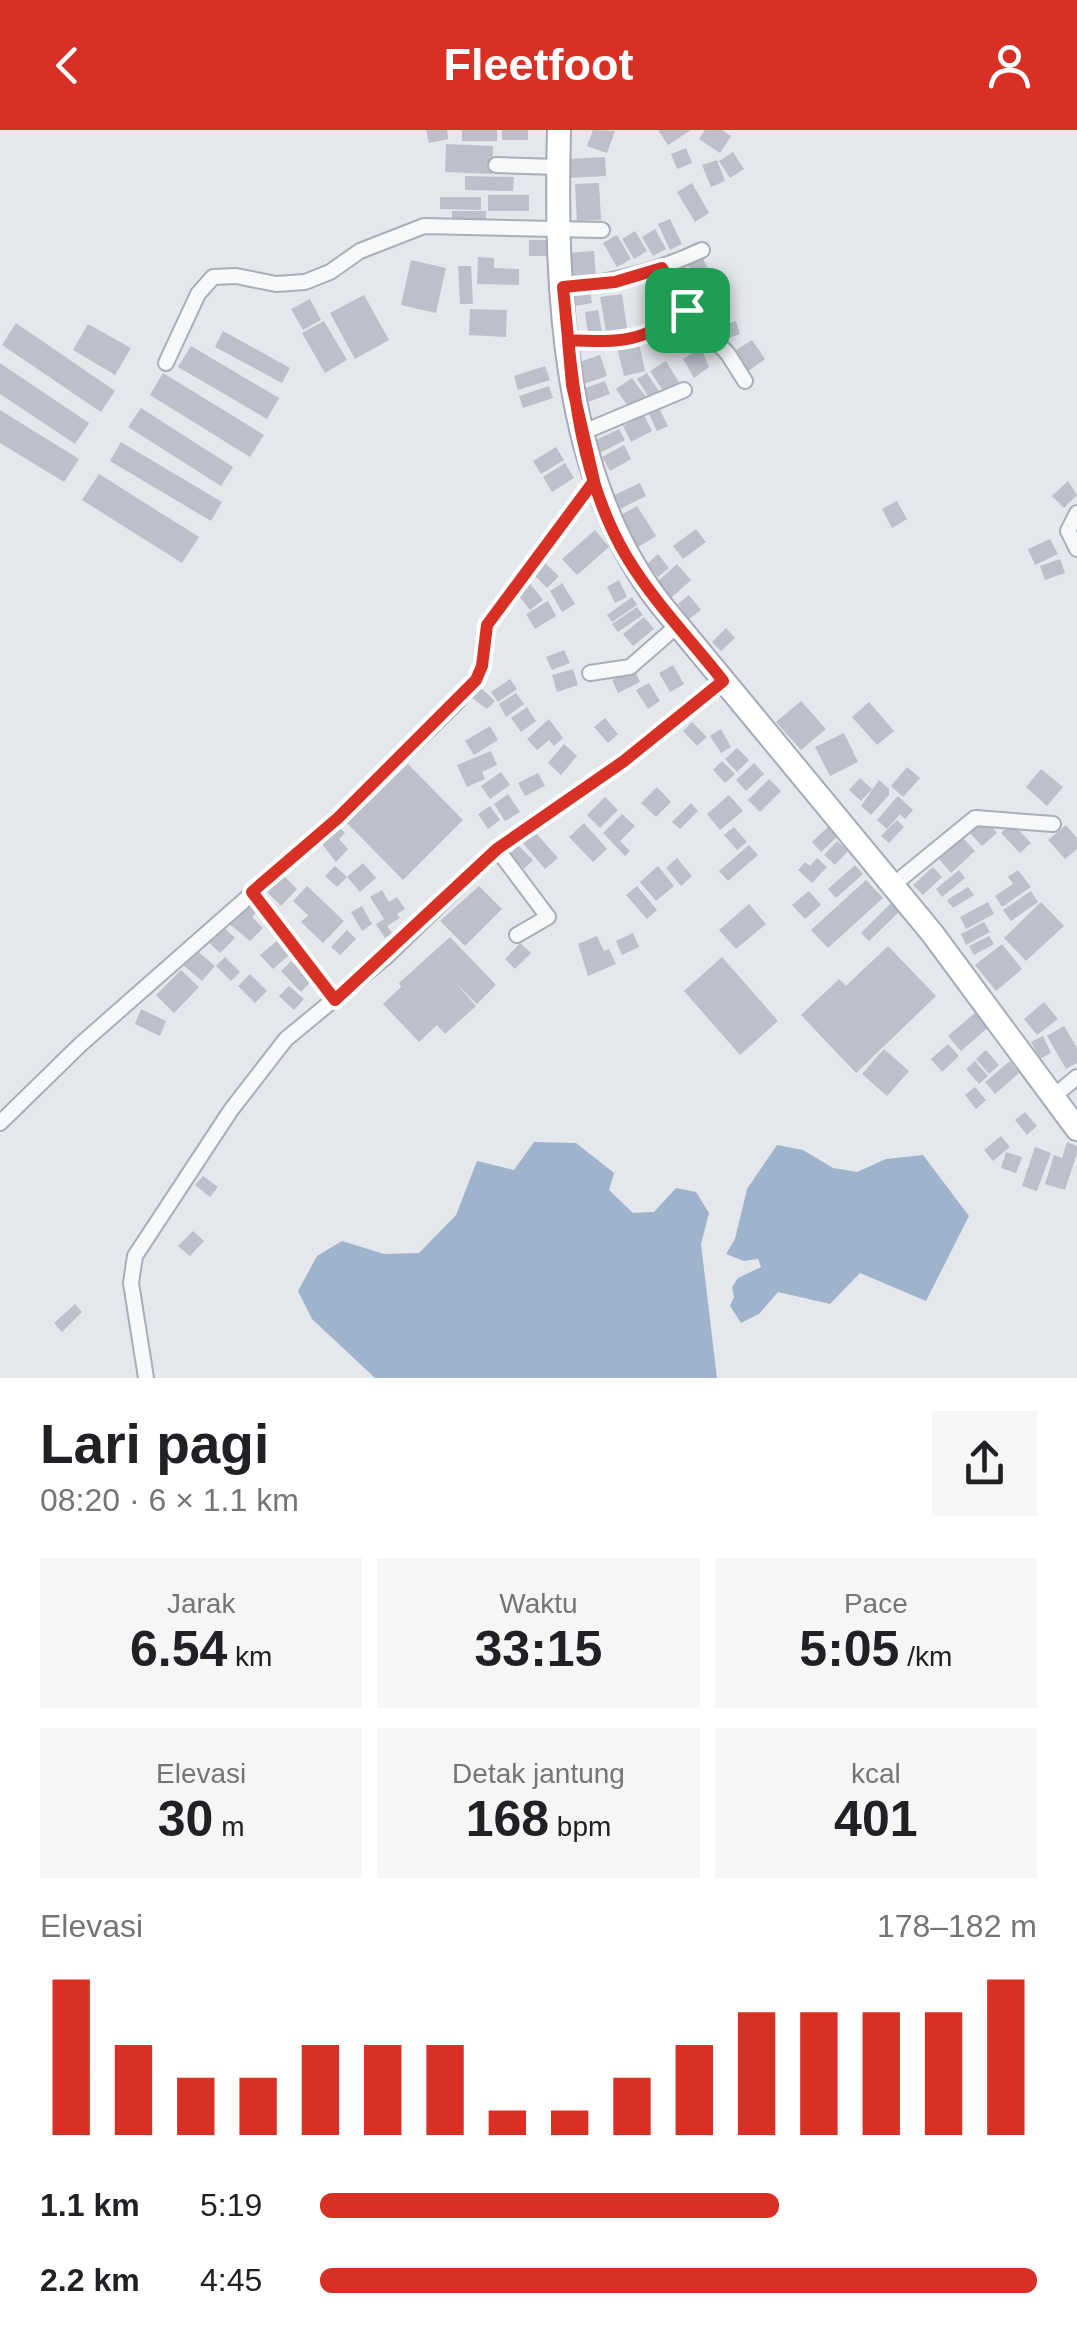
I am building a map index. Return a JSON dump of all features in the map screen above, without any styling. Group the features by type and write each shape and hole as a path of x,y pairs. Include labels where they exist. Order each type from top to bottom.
{"main road":[{"path":"559,130 563,287 582,433 594,481 624,552 723,681 894,885 1077,1129"}],"street":[{"path":"496,165 558,167"},
{"path":"166,363 198,294 214,277 236,276 276,284 305,282 330,272 360,251 424,226 602,230"},
{"path":"563,287 615,282 662,268 702,250"},
{"path":"662,268 687,310 746,380"},
{"path":"568,340 631,341 650,335 687,310"},
{"path":"582,433 684,390"},
{"path":"0,1123 81,1044 346,810 476,680 482,666 487,625 594,481"},
{"path":"1077,513 1068,530 1077,549"},
{"path":"590,673 630,668 678,624"},
{"path":"146,1378 131,1283 135,1256 268,1058 497,849 624,761 723,681"},
{"path":"894,885 975,818 1053,824"},
{"path":"497,849 548,916 517,934"},
{"path":"252,892 335,1000"},
{"path":"1054,1096 1077,1077"}],"water":[{"path":"534,1142 576,1143 614,1173 609,1190 633,1213 654,1212 676,1188 696,1192 709,1213 701,1244 717,1378 375,1378 312,1319 298,1291 317,1256 342,1241 384,1254 419,1253 456,1215 477,1161 514,1170"},
{"path":"777,1145 803,1150 833,1168 857,1172 886,1159 923,1155 969,1216 926,1301 860,1273 830,1304 778,1292 759,1314 741,1323 730,1306 734,1297 732,1287 738,1278 761,1267 758,1259 744,1261 726,1254 735,1239 747,1189"}],"building":[{"path":"426,130 447,130 448,139 429,143"},
{"path":"462,130 497,130 497,141 462,141"},
{"path":"502,130 528,130 528,140 502,140"},
{"path":"593,130 615,131 607,153 587,146"},
{"path":"658,130 691,130 668,145"},
{"path":"705,130 722,130 731,136 720,153 699,139"},
{"path":"446,144 493,146 492,174 445,172"},
{"path":"686,148 692,163 677,169 671,154"},
{"path":"733,152 744,169 730,178 719,161"},
{"path":"605,157 606,176 568,178 567,159"},
{"path":"717,160 725,181 711,187 702,165"},
{"path":"465,176 514,177 513,191 465,190"},
{"path":"599,183 601,220 577,221 575,184"},
{"path":"692,183 709,213 695,222 677,192"},
{"path":"488,195 529,195 529,211 488,211"},
{"path":"440,197 481,197 481,210 440,209"},
{"path":"452,211 486,211 486,225 452,226"},
{"path":"670,219 682,244 670,250 658,224"},
{"path":"655,229 666,249 653,256 642,237"},
{"path":"635,231 647,251 634,259 622,239"},
{"path":"617,235 631,259 617,267 603,243"},
{"path":"529,240 549,240 549,256 529,256"},
{"path":"594,251 596,278 568,280 566,253"},
{"path":"701,254 712,278 697,285 686,261"},
{"path":"478,257 494,258 494,268 519,269 519,285 477,284"},
{"path":"411,260 446,268 436,313 401,305"},
{"path":"683,263 694,286 681,293 670,270"},
{"path":"458,266 471,266 473,304 460,304"},
{"path":"590,291 592,303 570,307 567,295"},
{"path":"622,294 627,328 606,331 600,297"},
{"path":"364,295 389,340 355,359 330,313"},
{"path":"310,299 321,320 303,330 291,309"},
{"path":"725,301 729,312 711,318 707,307"},
{"path":"470,309 507,310 506,337 469,335"},
{"path":"598,310 602,332 588,334 585,312"},
{"path":"324,321 347,360 325,373 302,333"},
{"path":"736,321 740,334 720,341 716,328"},
{"path":"16,323 115,391 101,412 2,345"},
{"path":"88,324 131,348 115,375 73,350"},
{"path":"223,331 290,368 282,383 215,347"},
{"path":"752,340 765,359 747,372 733,352"},
{"path":"639,343 645,371 624,376 617,348"},
{"path":"191,346 279,398 267,419 178,367"},
{"path":"701,348 709,367 694,378 683,359"},
{"path":"600,355 607,376 581,385 574,364"},
{"path":"666,361 680,384 665,394 650,371"},
{"path":"0,363 89,423 75,444 0,394"},
{"path":"545,366 550,380 518,390 514,376"},
{"path":"163,373 264,435 250,457 150,395"},
{"path":"647,373 662,396 652,402 637,379"},
{"path":"632,378 646,397 630,409 616,389"},
{"path":"605,381 610,394 585,403 580,390"},
{"path":"549,386 553,398 523,408 519,396"},
{"path":"141,408 233,467 221,486 128,427"},
{"path":"659,408 668,426 657,431 649,414"},
{"path":"0,410 79,459 64,482 0,443"},
{"path":"644,415 652,431 631,442 623,426"},
{"path":"619,429 625,440 598,454 592,442"},
{"path":"121,442 222,502 211,521 110,461"},
{"path":"624,445 631,459 610,471 602,457"},
{"path":"556,447 564,460 541,474 533,461"},
{"path":"565,463 574,478 552,492 543,477"},
{"path":"99,474 199,537 182,563 82,500"},
{"path":"1068,481 1077,495 1064,508 1052,496"},
{"path":"640,483 646,496 616,511 610,497"},
{"path":"897,501 907,519 892,528 882,509"},
{"path":"637,506 656,536 635,549 616,518"},
{"path":"696,529 706,542 683,559 673,546"},
{"path":"595,530 609,547 577,575 562,559"},
{"path":"1050,539 1058,554 1035,565 1028,549"},
{"path":"658,554 669,568 658,577 647,564"},
{"path":"1060,559 1065,573 1045,580 1040,566"},
{"path":"544,562 559,576 547,588 533,574"},
{"path":"677,564 691,580 671,598 657,582"},
{"path":"619,580 627,597 615,603 607,587"},
{"path":"528,581 543,600 530,610 515,591"},
{"path":"562,583 575,604 562,612 550,591"},
{"path":"689,595 701,610 689,619 678,604"},
{"path":"632,597 637,605 612,622 607,615"},
{"path":"548,601 556,616 535,629 526,614"},
{"path":"637,607 643,615 618,632 612,624"},
{"path":"644,617 654,629 633,646 623,634"},
{"path":"726,628 735,638 721,651 712,642"},
{"path":"564,650 570,663 552,670 546,657"},
{"path":"673,665 684,684 670,692 659,673"},
{"path":"573,669 578,685 557,692 552,675"},
{"path":"634,669 640,682 618,693 612,680"},
{"path":"510,679 517,689 498,702 491,692"},
{"path":"649,683 660,701 648,709 636,690"},
{"path":"480,687 495,701 487,709 471,697"},
{"path":"516,693 524,704 506,717 499,704"},
{"path":"801,701 826,729 801,750 776,722"},
{"path":"869,702 894,731 877,745 852,717"},
{"path":"527,707 536,721 521,732 511,718"},
{"path":"605,718 618,734 608,743 594,727"},
{"path":"549,719 563,738 554,746 549,740 537,750 527,739"},
{"path":"692,722 707,737 697,746 683,731"},
{"path":"490,726 498,740 474,755 465,741"},
{"path":"721,729 731,747 721,753 710,736"},
{"path":"844,733 858,762 830,776 815,747"},
{"path":"564,744 577,756 561,775 548,763"},
{"path":"737,748 749,760 737,772 725,759"},
{"path":"491,751 497,765 482,772 485,779 467,787 457,765"},
{"path":"722,761 735,774 725,783 713,770"},
{"path":"754,763 764,774 746,791 736,780"},
{"path":"408,764 463,820 403,880 347,823"},
{"path":"907,767 920,778 903,797 891,786"},
{"path":"1041,769 1063,787 1047,806 1026,787"},
{"path":"501,772 510,785 490,799 481,786"},
{"path":"538,773 545,786 525,796 518,783"},
{"path":"860,778 872,789 861,801 849,790"},
{"path":"769,779 781,791 760,812 748,800"},
{"path":"879,780 889,789 889,795 871,815 861,806"},
{"path":"657,787 671,802 656,817 641,803"},
{"path":"508,794 520,812 505,821 494,804"},
{"path":"729,795 743,811 720,830 707,814"},
{"path":"898,796 913,810 905,819 900,814 887,829 877,820"},
{"path":"605,797 618,810 600,828 587,815"},
{"path":"691,803 698,811 680,829 672,822"},
{"path":"490,806 500,820 488,829 478,814"},
{"path":"622,814 635,826 620,841 630,851 625,856 603,833"},
{"path":"897,820 904,827 889,843 881,836"},
{"path":"985,820 997,833 982,846 970,833"},
{"path":"335,823 345,833 339,839 348,849 336,862 319,840"},
{"path":"584,823 607,849 593,862 569,837"},
{"path":"1012,823 1031,843 1020,853 1001,833"},
{"path":"1066,825 1077,838 1077,849 1065,859 1048,840"},
{"path":"734,827 747,842 737,850 724,835"},
{"path":"828,827 837,837 821,852 812,842"},
{"path":"534,831 558,858 545,869 522,842"},
{"path":"962,837 975,851 951,873 939,859"},
{"path":"837,841 848,851 835,865 824,855"},
{"path":"518,845 533,860 524,869 510,854"},
{"path":"749,845 758,855 728,881 719,871"},
{"path":"677,858 692,876 681,886 666,868"},
{"path":"817,858 827,867 812,883 798,870 805,862 810,866"},
{"path":"363,863 376,878 360,892 347,877"},
{"path":"855,865 863,874 836,898 828,889"},
{"path":"335,866 347,877 337,887 325,876"},
{"path":"658,866 674,886 656,901 640,882"},
{"path":"933,867 942,877 923,895 913,885"},
{"path":"959,870 965,878 942,897 936,889"},
{"path":"1018,870 1031,887 1002,907 995,896 1013,884 1008,877"},
{"path":"283,875 297,889 281,906 267,892"},
{"path":"866,880 883,898 828,948 811,930"},
{"path":"307,886 344,921 323,943 301,922 308,915 293,901"},
{"path":"479,886 502,909 465,946 440,921"},
{"path":"637,886 657,910 647,919 626,895"},
{"path":"968,887 974,895 953,908 947,900"},
{"path":"382,890 389,902 397,897 405,909 397,914 400,918 387,926 392,933 385,938 376,924 384,919 370,897"},
{"path":"809,891 821,905 805,919 792,905"},
{"path":"1031,891 1038,902 1011,921 1003,910"},
{"path":"248,902 257,912 252,917 263,928 250,941 227,922"},
{"path":"892,902 900,911 869,941 861,933"},
{"path":"988,902 994,914 966,929 960,917"},
{"path":"1041,902 1064,926 1026,961 1004,938"},
{"path":"749,904 766,924 736,949 719,930"},
{"path":"362,906 372,924 362,931 351,912"},
{"path":"984,922 990,932 966,945 961,934"},
{"path":"221,925 235,938 220,953 206,940"},
{"path":"347,930 356,939 340,955 331,947"},
{"path":"633,933 639,947 622,955 616,941"},
{"path":"597,936 616,964 588,976 578,944"},
{"path":"989,936 994,944 974,955 969,946"},
{"path":"450,937 496,985 477,1004 454,981 476,1006 445,1034 437,1025 419,1042 383,1004 401,987 399,983"},
{"path":"277,941 289,955 273,969 260,955"},
{"path":"520,943 531,953 515,969 505,959"},
{"path":"1002,944 1022,969 996,991 975,965"},
{"path":"888,946 936,996 856,1073 801,1015 839,979 846,986"},
{"path":"196,950 215,966 202,981 183,965"},
{"path":"225,957 240,972 231,981 216,966"},
{"path":"722,957 778,1021 740,1055 684,991"},
{"path":"299,960 315,977 301,992 281,971 291,961 295,965"},
{"path":"181,970 199,987 174,1013 156,995"},
{"path":"250,974 267,991 255,1003 238,986"},
{"path":"289,986 304,999 294,1010 279,996"},
{"path":"1044,1002 1058,1019 1037,1035 1024,1019"},
{"path":"141,1009 166,1021 160,1036 135,1024"},
{"path":"977,1011 990,1026 961,1051 948,1036"},
{"path":"1064,1026 1077,1048 1077,1063 1066,1069 1047,1036"},
{"path":"1043,1036 1051,1053 1040,1059 1031,1042"},
{"path":"948,1044 959,1056 942,1072 931,1059"},
{"path":"884,1049 909,1071 887,1096 862,1074"},
{"path":"986,1050 999,1065 989,1074 976,1059"},
{"path":"975,1061 988,1076 979,1084 966,1069"},
{"path":"1010,1061 1019,1073 995,1094 985,1082"},
{"path":"975,1087 986,1100 976,1109 965,1095"},
{"path":"1025,1112 1037,1126 1027,1135 1015,1120"},
{"path":"1001,1136 1010,1147 993,1161 984,1150"},
{"path":"1067,1142 1077,1146 1077,1153 1065,1190 1045,1184 1054,1155 1062,1158"},
{"path":"1035,1147 1051,1153 1037,1191 1022,1186"},
{"path":"1006,1152 1022,1157 1016,1173 1001,1168"},
{"path":"203,1176 218,1187 210,1197 195,1185"},
{"path":"193,1231 204,1241 190,1256 178,1246"},
{"path":"75,1304 82,1312 62,1332 54,1323"}],"route":[{"path":"687,310 650,335 631,341 568,340 572,385 594,481 487,625 482,666 476,680 338,818 252,892 335,1000 497,849 624,761 723,681 642,581 601,502 572,385 563,287 615,282 662,268 687,310"}]}
